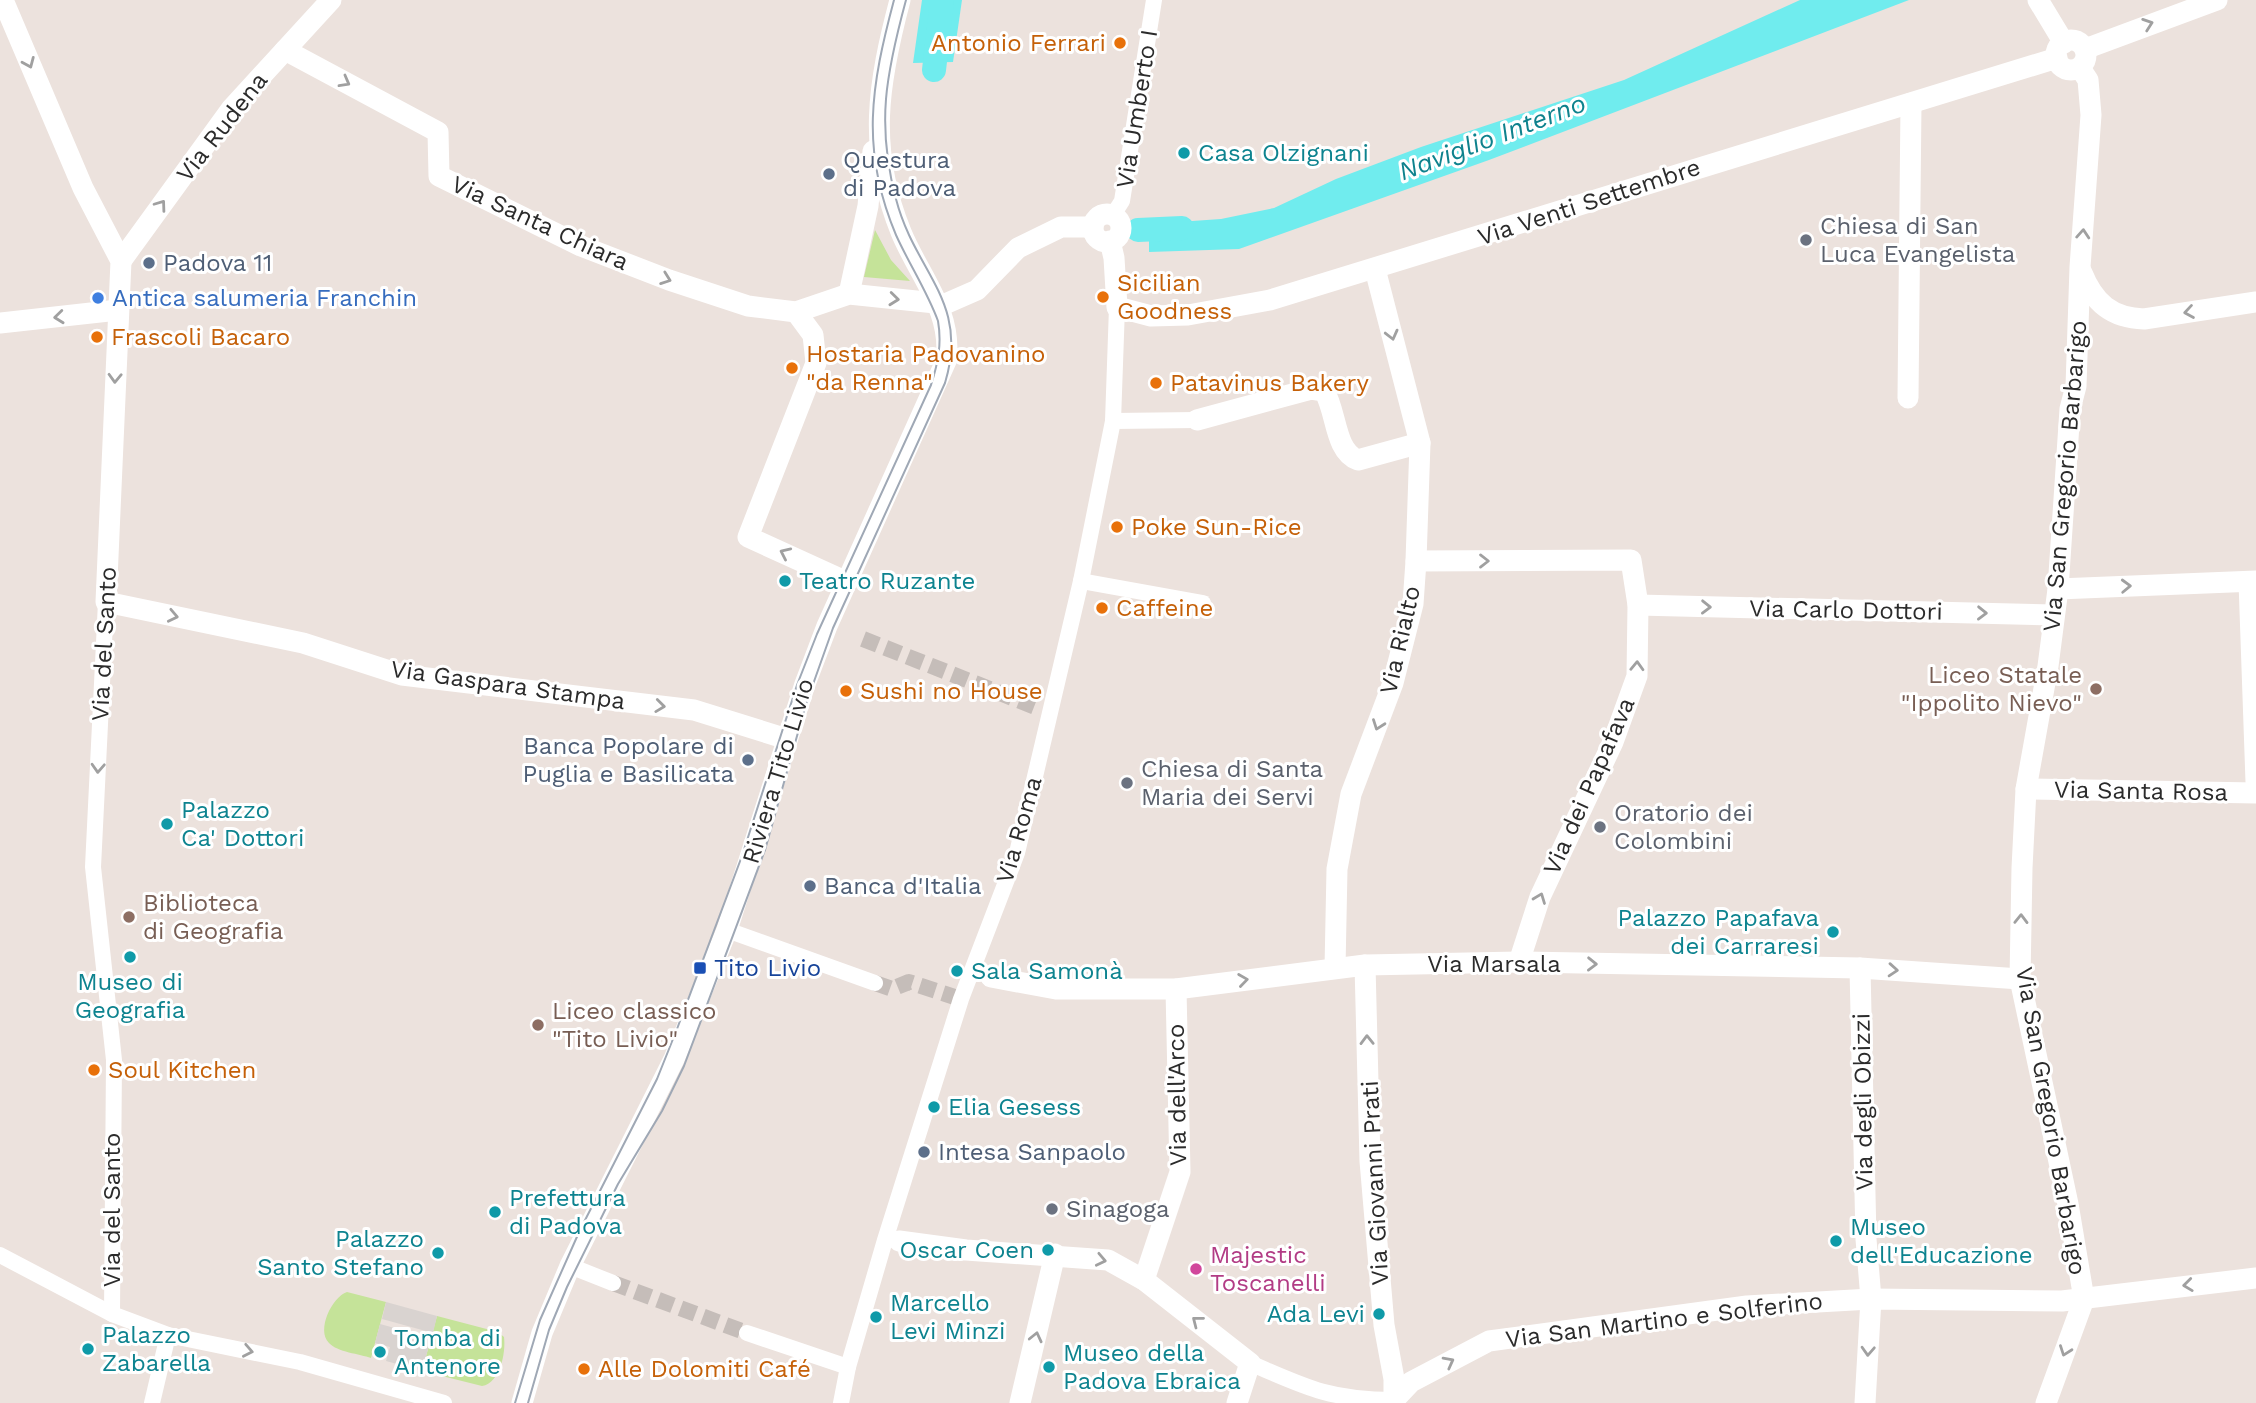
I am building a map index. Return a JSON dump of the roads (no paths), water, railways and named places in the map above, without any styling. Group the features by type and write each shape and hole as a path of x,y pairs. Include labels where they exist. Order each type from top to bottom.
{"street":[{"path":"3,0 83,188 121,261"},
{"path":"900,0 882,75 868,206 849,294 938,304 976,290 1018,248 1061,227 1093,227"},
{"name":"Via Umberto I","path":"1113,215 1122,201 1154,0"},
{"path":"2038,0 2066,69 2082,58 2217,0"},
{"name":"Via Rudena","path":"121,261 232,108 285,50 322,4"},
{"name":"Via Santa Chiara","path":"285,50 438,132 439,176 581,246 669,280 748,306 796,312 849,294"},
{"name":"Via Venti Settembre","path":"1117,307 1151,316 1226,309 1375,269 1910,103 2060,51"},
{"name":"Via San Gregorio Barbarigo","path":"2082,58 2088,80 2091,116 2080,267 2076,386 2070,409 2065,461 2058,589 2026,789 2020,979 2068,1204 2084,1299"},
{"path":"1908,398 1910,103"},
{"name":"Riviera Tito Livio","path":"522,1403 542,1333 570,1266 674,1059 727,930 805,684 847,582 940,377 948,341 938,304 901,234 889,200 881,156 877,108"},
{"path":"1113,215 1118,220 1120,232 1110,241 1098,238 1093,227 1100,216 1113,215"},
{"name":"Via Roma","path":"841,1403 848,1367 981,976 1017,853 1044,710 1080,580 1113,421 1117,307 1114,258 1110,241"},
{"name":"Via del Santo","path":"112,1314 114,1060 93,867 121,261"},
{"path":"2080,267 2099,302 2111,313 2127,318 2144,319 2256,302"},
{"name":"Via Rialto","path":"1335,968 1337,869 1351,794 1393,683 1413,604 1416,561 1420,443 1375,269"},
{"path":"0,323 118,310"},
{"path":"796,312 813,335 816,363 748,537 847,582"},
{"path":"1113,421 1197,420 1311,389 1324,391 1330,400 1344,450 1350,457 1358,460 1420,443"},
{"name":"Via dei Papafava","path":"1416,561 1631,560 1638,605 1637,676 1613,742 1540,897 1518,962"},
{"path":"1080,580 1203,603"},
{"path":"2058,589 2252,582 2256,782"},
{"name":"Via Gaspara Stampa","path":"106,602 303,643 402,675 694,710 787,739"},
{"name":"Via Carlo Dottori","path":"1638,605 2054,615"},
{"name":"Via Santa Rosa","path":"2026,789 2256,793"},
{"path":"727,930 875,983"},
{"name":"Via Marsala","path":"981,976 1056,989 1175,989 1365,965 1518,962 1860,968 2020,979"},
{"name":"Via Giovanni Prati","path":"1365,965 1370,1161 1384,1325 1394,1379 1394,1402"},
{"name":"Via degli Obizzi","path":"1860,968 1866,1239 1871,1299 1865,1403"},
{"name":"Via dell'Arco","path":"1144,1280 1180,1172 1175,989"},
{"path":"892,1240 965,1250 1055,1254 1108,1260 1144,1280 1250,1363 1318,1393 1342,1399 1394,1402"},
{"path":"1020,1403 1055,1254"},
{"path":"0,1255 112,1314 168,1335 300,1362 444,1403"},
{"path":"570,1266 613,1283"},
{"name":"Via San Martino e Solferino","path":"1394,1402 1411,1382 1489,1341 1747,1306 1871,1299 2049,1301 2256,1278"},
{"path":"2046,1403 2084,1299"},
{"path":"747,1333 848,1367"},
{"path":"152,1403 168,1335"},
{"path":"1237,1403 1250,1363"}],"water":[{"path":"922,0 962,0 953,62 913,63"},
{"path":"1800,0 1909,0 1489,160 1239,249 1149,252 1149,224 1221,219 1274,208 1336,179 1421,147 1624,80"}],"waterway":[{"path":"934,70 942,0"},
{"name":"Naviglio Interno","path":"1138,230 1182,228"}],"tunnel":[{"path":"863,639 1038,708"},
{"path":"875,983 892,989 909,982 961,999"},
{"path":"613,1283 747,1333"}],"tram line":[{"path":"515,1403 540,1320 580,1230 657,1079 677,1029 742,856 797,685 817,634 931,385 939,346 938,321 896,235 877,175 873,146 875,90 894,0"},
{"path":"528,1403 549,1330 567,1287 618,1184 662,1111 684,1066 765,850 806,704 833,628 945,383 951,355 951,330 937,288 905,225 896,199 886,147 889,76 906,0"}],"place":[{"name":"Antonio Ferrari","path":"1120,43"},
{"name":"Casa Olzignani","path":"1184,153"},
{"name":"Questura di Padova","path":"829,174"},
{"name":"Chiesa di San Luca Evangelista","path":"1806,240"},
{"name":"Padova 11","path":"149,263"},
{"name":"Sicilian Goodness","path":"1103,297"},
{"name":"Antica salumeria Franchin","path":"98,298"},
{"name":"Frascoli Bacaro","path":"97,337"},
{"name":"Hostaria Padovanino \"da Renna\"","path":"792,368"},
{"name":"Patavinus Bakery","path":"1156,383"},
{"name":"Poke Sun-Rice","path":"1117,527"},
{"name":"Teatro Ruzante","path":"785,581"},
{"name":"Caffeine","path":"1102,608"},
{"name":"Liceo Statale \"Ippolito Nievo\"","path":"2096,689"},
{"name":"Sushi no House","path":"846,691"},
{"name":"Banca Popolare di Puglia e Basilicata","path":"748,760"},
{"name":"Chiesa di Santa Maria dei Servi","path":"1127,783"},
{"name":"Palazzo Ca' Dottori","path":"167,824"},
{"name":"Oratorio dei Colombini","path":"1600,827"},
{"name":"Banca d'Italia","path":"810,886"},
{"name":"Biblioteca di Geografia","path":"129,917"},
{"name":"Palazzo Papafava dei Carraresi","path":"1833,932"},
{"name":"Museo di Geografia","path":"130,957"},
{"name":"Tito Livio","path":"700,968"},
{"name":"Sala Samonà","path":"957,971"},
{"name":"Liceo classico \"Tito Livio\"","path":"538,1025"},
{"name":"Soul Kitchen","path":"94,1070"},
{"name":"Elia Gesess","path":"934,1107"},
{"name":"Intesa Sanpaolo","path":"924,1152"},
{"name":"Sinagoga","path":"1052,1209"},
{"name":"Prefettura di Padova","path":"495,1212"},
{"name":"Museo dell'Educazione","path":"1836,1241"},
{"name":"Oscar Coen","path":"1048,1250"},
{"name":"Palazzo Santo Stefano","path":"438,1253"},
{"name":"Majestic Toscanelli","path":"1196,1269"},
{"name":"Ada Levi","path":"1379,1314"},
{"name":"Marcello Levi Minzi","path":"876,1317"},
{"name":"Palazzo Zabarella","path":"88,1349"},
{"name":"Tomba di Antenore","path":"380,1352"},
{"name":"Museo della Padova Ebraica","path":"1049,1367"},
{"name":"Alle Dolomiti Café","path":"584,1369"}]}
